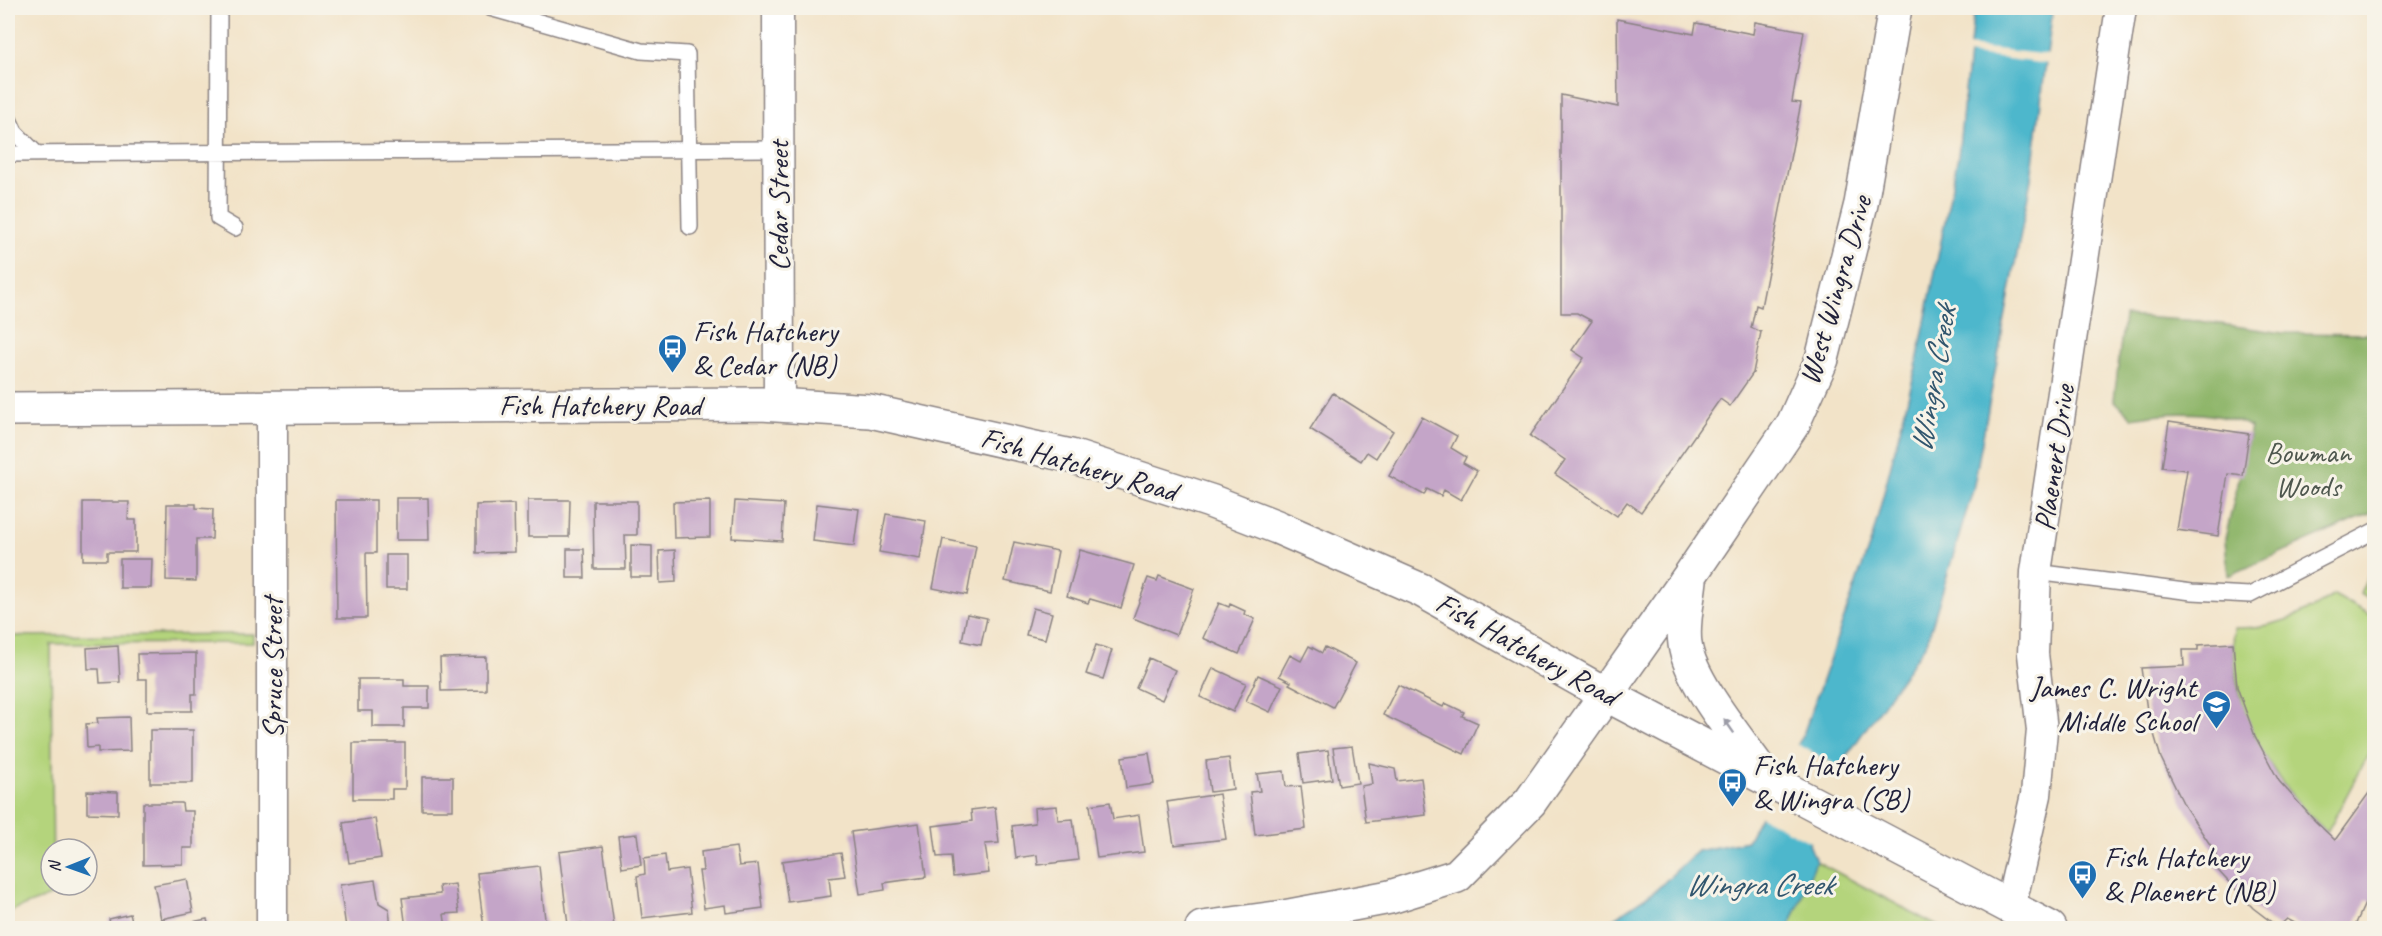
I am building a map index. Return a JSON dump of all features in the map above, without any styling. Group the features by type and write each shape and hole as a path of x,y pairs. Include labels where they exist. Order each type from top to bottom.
{"main road":[{"name":"West Wingra Drive","path":"1202,928 1284,917 1390,897 1457,876 1530,802 1691,574 1792,424 1822,358 1861,204 1895,8"},
{"name":"Fish Hatchery Road","path":"8,409 779,405 870,411 1071,456 1210,501 1277,527 1421,590 1607,694 2050,928"},
{"path":"1691,574 1684,626 1688,658 1707,693 1762,774"}],"street":[{"name":"Cedar Street","path":"777,8 779,405"},
{"name":"Plaenert Drive","path":"2010,908 2036,795 2042,730 2033,654 2036,572 2121,8"},
{"name":"Spruce Street","path":"272,407 272,928"}],"lane":[{"path":"219,8 218,218 235,228"},
{"path":"490,8 525,13 641,51 687,54 690,227"},
{"path":"8,117 15,132 37,154"},
{"path":"8,154 778,149"},
{"path":"2036,572 2192,592 2250,595 2374,531"}],"green space":[{"name":"Bowman Woods","path":"2124,316 2199,321 2283,333 2374,334 2374,512 2228,576 2225,539 2251,427 2224,417 2209,415 2177,413 2132,418 2114,400"},
{"path":"2374,571 2374,602 2360,594 2369,574"},
{"path":"2334,595 2374,617 2374,744 2327,832 2288,790 2271,766 2257,740 2238,686 2234,657 2234,628 2274,624 2298,615"},
{"path":"253,634 253,643 51,644 53,837 39,837 39,897 48,897 8,912 8,636"},
{"path":"1816,861 1941,928 1789,928"}],"water":[{"name":"Wingra Creek","path":"1974,8 2053,8 2031,179 1973,490 1927,642 1846,757 1809,844 1816,861 1789,928 1599,928 1655,891 1697,851 1747,841 1803,735 1873,535 1916,367 1958,156"}],"pier":[{"path":"1967,46 2050,55 2049,64 1966,54"},
{"path":"1795,743 1844,769 1812,843 1758,815"}],"building":[{"path":"1617,19 1694,34 1696,23 1753,34 1755,22 1804,31 1792,102 1801,103 1761,307 1756,305 1751,328 1761,332 1753,373 1730,406 1720,399 1641,512 1627,502 1617,516 1555,474 1565,460 1530,436 1584,358 1572,350 1592,321 1577,313 1561,313 1561,95 1618,107"},
{"path":"1333,393 1393,431 1376,458 1367,452 1361,461 1310,429"},
{"path":"1422,417 1457,436 1451,448 1466,457 1463,463 1477,471 1461,500 1444,490 1441,496 1427,489 1424,495 1389,476"},
{"path":"2169,422 2249,434 2243,476 2228,474 2218,536 2177,530 2187,470 2162,467"},
{"path":"396,498 428,498 429,540 396,540"},
{"path":"336,500 376,500 376,553 366,553 367,618 337,618"},
{"path":"528,500 570,500 569,537 528,537"},
{"path":"593,501 637,501 637,535 625,535 626,569 594,569"},
{"path":"710,501 710,537 674,538 673,502"},
{"path":"735,501 784,504 782,541 732,538"},
{"path":"83,502 129,502 128,520 136,520 136,552 107,552 107,560 83,560"},
{"path":"167,504 196,504 196,508 213,509 212,539 196,539 196,581 166,580"},
{"path":"514,504 515,552 476,553 476,505"},
{"path":"817,504 859,509 854,546 813,541"},
{"path":"886,514 926,521 920,559 879,552"},
{"path":"943,539 976,546 967,595 933,588"},
{"path":"1014,542 1058,551 1050,591 1005,581"},
{"path":"631,545 652,546 652,577 631,577"},
{"path":"567,549 584,549 585,578 567,578"},
{"path":"675,550 676,582 660,583 659,551"},
{"path":"1080,550 1134,565 1121,608 1090,599 1088,603 1067,596"},
{"path":"386,555 407,555 407,589 386,589"},
{"path":"120,559 152,559 151,588 120,588"},
{"path":"1159,576 1194,589 1176,635 1133,618 1148,578 1157,581"},
{"path":"1219,603 1229,607 1230,604 1255,619 1239,654 1203,638"},
{"path":"1033,608 1052,613 1045,639 1026,635"},
{"path":"967,614 987,618 981,645 962,641"},
{"path":"2233,643 2237,687 2255,736 2279,781 2335,840 2374,786 2374,902 2367,899 2354,928 2304,928 2287,919 2278,927 2253,908 2210,862 2217,855 2185,807 2161,758 2147,710 2141,668 2184,666 2183,650 2198,650 2198,645"},
{"path":"1096,645 1112,650 1103,679 1086,674"},
{"path":"118,646 120,682 100,683 99,669 88,669 87,648"},
{"path":"1309,646 1322,653 1325,647 1356,663 1333,707 1289,684 1291,682 1279,676 1290,655 1301,661"},
{"path":"196,653 196,694 192,694 192,711 147,711 147,679 138,679 137,654"},
{"path":"486,657 486,690 441,691 440,658"},
{"path":"1149,658 1175,670 1162,700 1136,688"},
{"path":"1213,668 1246,683 1233,712 1200,697"},
{"path":"1258,675 1282,686 1270,712 1246,701"},
{"path":"358,679 404,679 404,686 429,686 429,708 404,708 404,727 373,727 373,711 358,711"},
{"path":"1398,685 1443,707 1445,703 1464,712 1462,716 1478,723 1464,754 1383,715"},
{"path":"129,717 130,751 98,752 98,747 87,748 86,724 98,723 97,718"},
{"path":"150,730 193,730 193,783 150,783"},
{"path":"353,743 405,743 405,789 392,789 392,799 353,799"},
{"path":"1352,746 1358,783 1339,786 1333,748"},
{"path":"1328,750 1332,779 1303,783 1299,754"},
{"path":"1149,753 1154,784 1126,788 1122,757"},
{"path":"1229,758 1233,789 1210,792 1206,761"},
{"path":"1369,763 1395,769 1397,781 1421,778 1426,815 1366,822 1361,786 1372,784"},
{"path":"1284,771 1286,787 1301,786 1306,829 1255,835 1250,792 1260,791 1257,774"},
{"path":"422,777 453,777 453,810 422,810"},
{"path":"87,791 118,792 118,814 87,813"},
{"path":"1219,794 1226,839 1174,845 1167,802"},
{"path":"1110,802 1113,819 1139,815 1144,852 1097,858 1090,805"},
{"path":"143,803 182,803 183,811 193,811 193,848 183,848 183,864 143,865"},
{"path":"1057,806 1058,820 1073,819 1078,860 1038,865 1037,855 1016,858 1012,826 1035,823 1034,808"},
{"path":"995,807 999,843 985,844 989,873 953,877 951,856 937,857 933,826 972,821 971,810"},
{"path":"375,818 381,858 349,863 343,823"},
{"path":"919,823 926,877 884,883 885,890 860,894 851,832"},
{"path":"637,834 641,865 622,868 618,836"},
{"path":"603,846 614,926 583,928 582,923 568,925 559,852"},
{"path":"736,847 739,866 758,864 763,908 726,913 725,905 704,908 699,871 703,871 701,852"},
{"path":"841,853 845,876 829,878 831,896 788,902 782,861"},
{"path":"665,855 667,872 687,869 692,912 642,918 637,876 645,874 644,858"},
{"path":"539,866 546,928 484,928 477,873"},
{"path":"187,879 193,912 161,919 154,885"},
{"path":"375,880 379,903 389,909 391,928 346,928 340,885"},
{"path":"455,884 459,913 444,914 446,928 406,928 402,898 440,894 439,886"},
{"path":"130,914 134,928 111,928 109,919"},
{"path":"207,919 209,928 182,928 182,924"}],"place":[{"name":"Fish Hatchery & Cedar (NB)","path":"672,374"},
{"name":"James C. Wright Middle School","path":"2217,730"},
{"name":"Fish Hatchery & Wingra (SB)","path":"1732,808"},
{"name":"Fish Hatchery & Plaenert (NB)","path":"2083,900"}]}
